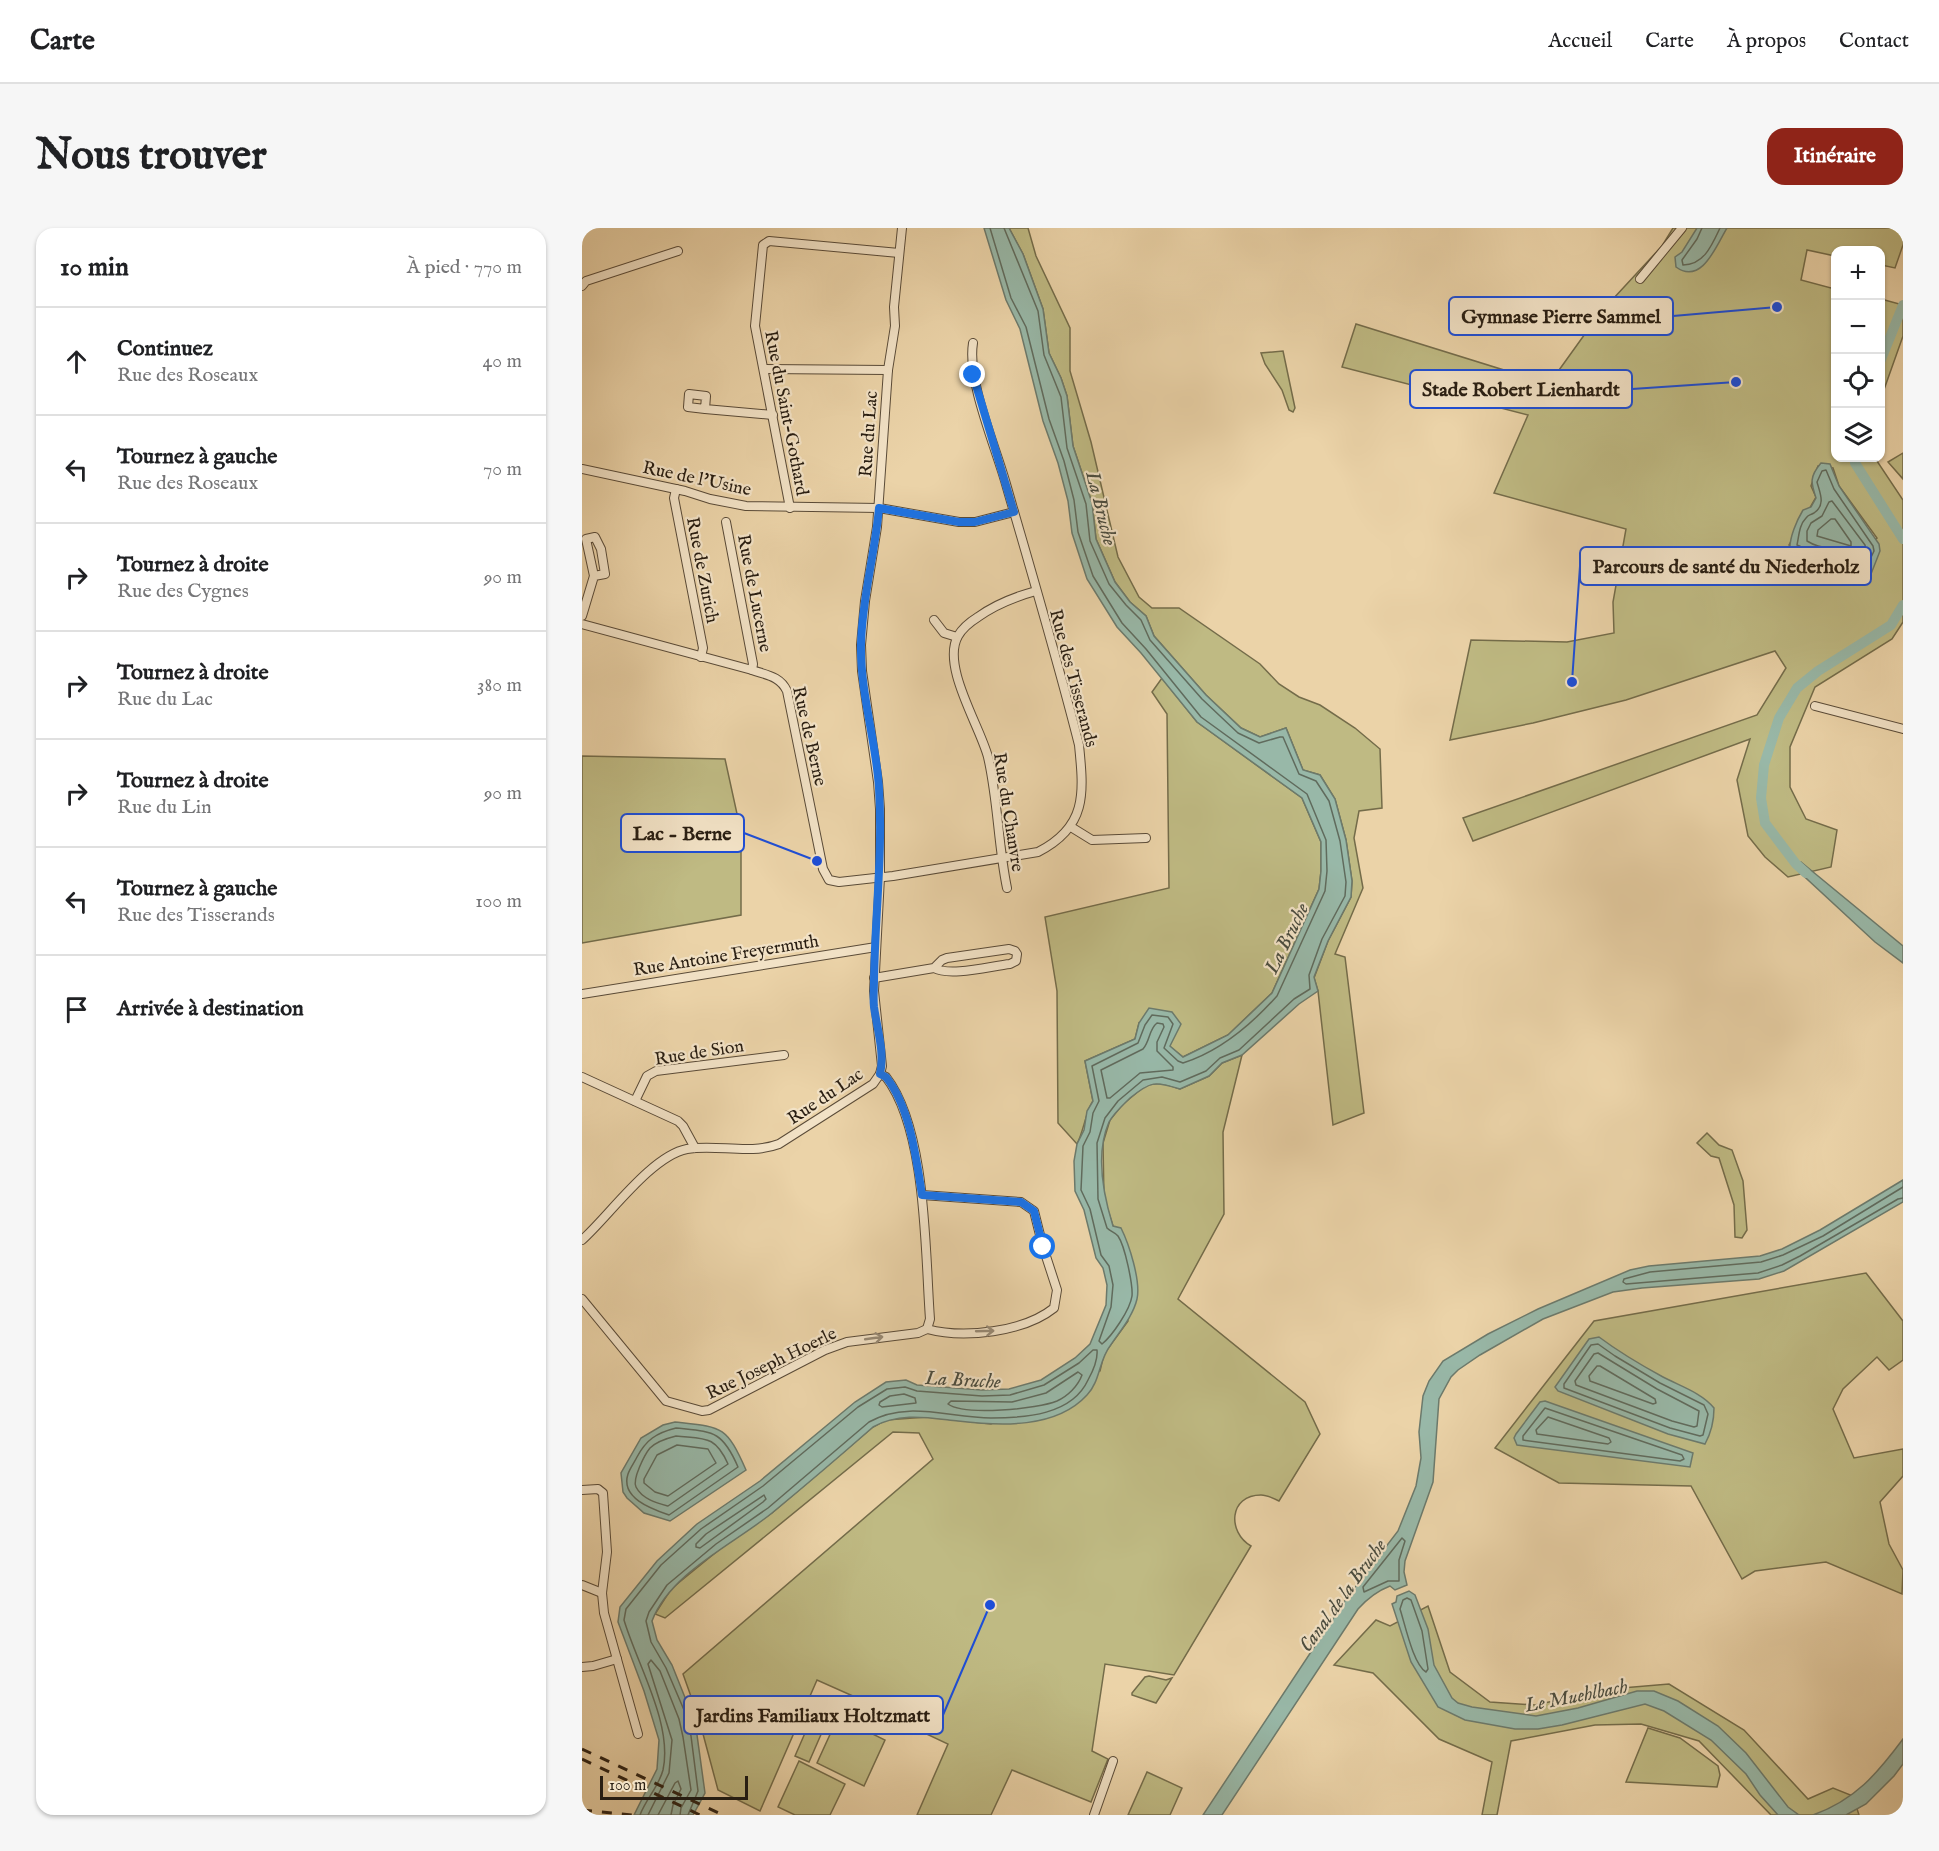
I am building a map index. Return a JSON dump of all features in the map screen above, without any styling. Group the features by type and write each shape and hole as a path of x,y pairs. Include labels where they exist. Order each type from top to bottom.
{"street":[{"name":"Rue du Lac","path":"582,1240 661,1162 680,1151 696,1148 762,1149 779,1144 873,1084 880,1074 882,1052 874,1006 880,877 878,782 863,679 861,645 864,608 879,508 888,370 895,327 894,307 902,228"},
{"path":"1640,279 1682,228"},
{"name":"Rue du Saint-Gothard","path":"790,508 755,326 763,245 769,242 899,253"},
{"path":"582,286 586,281 678,251"},
{"name":"Rue des Tisserands","path":"973,342 971,353 973,375 1079,745 1082,790 1079,807 1071,827"},
{"path":"764,369 888,370"},
{"path":"705,409 773,414"},
{"name":"Rue de l'Usine","path":"582,470 746,506 879,508 959,522 975,522 1014,512"},
{"name":"Rue de Zurich","path":"676,489 674,498 703,648 702,657"},
{"name":"Rue de Lucerne","path":"726,522 753,664 752,670"},
{"path":"582,616 594,576 586,539 595,537 602,549 605,574 594,576"},
{"path":"934,620 944,633 957,637 966,626 994,606 1011,597 1036,591"},
{"name":"Rue de Berne","path":"582,624 752,670 777,678 783,683 787,691 826,876 829,880 838,882 880,877"},
{"name":"Rue du Chanvre","path":"957,637 954,651 956,668 987,755 1007,888"},
{"path":"1815,706 1903,729"},
{"path":"880,877 1038,852 1056,843 1071,827 1092,840 1146,838"},
{"name":"Rue Antoine Freyermuth","path":"582,994 876,947"},
{"path":"874,978 934,968 947,958 1009,949 1017,954 1016,961 1010,964 952,972 940,972 934,968"},
{"name":"Rue de Sion","path":"635,1101 647,1076 656,1071 784,1055"},
{"path":"880,1074 886,1077 899,1098 915,1154 922,1195 930,1319 927,1329"},
{"path":"582,1077 678,1121 696,1148"},
{"name":"Rue Joseph Hoerle","path":"582,1299 666,1401 702,1411 709,1410 825,1350 847,1342 918,1333 927,1329 942,1333 1002,1331 1041,1318 1054,1308 1058,1290 1043,1247 1034,1211 1021,1202 922,1195"},
{"path":"582,1490 598,1489 604,1497 607,1552 603,1593 604,1613 638,1734"},
{"path":"582,1585 603,1593"},
{"path":"582,1666 593,1666 617,1659"},
{"path":"1094,1815 1113,1761"}],"shaded area":[{"path":"1009,228 1028,228 1036,256 1070,328 1070,371 1091,442 1118,557 1139,597 1152,608 1179,608 1260,664 1279,684 1299,697 1320,705 1355,728 1380,749 1382,808 1359,811 1354,838 1363,888 1335,954 1345,957 1364,1113 1333,1125 1318,991 1314,978 1328,941 1351,897 1352,881 1346,840 1335,799 1320,775 1303,770 1286,728 1260,737 1241,728 1206,695 1154,636 1146,616 1130,602 1115,582 1096,539 1092,503 1073,446 1067,396 1049,353 1043,309 1023,254"},
{"path":"1673,228 1903,228 1903,245 1895,268 1885,266 1885,246 1831,246 1831,255 1807,250 1801,280 1831,288 1831,462 1878,462 1903,500 1903,622 1892,639 1815,687 1790,747 1790,787 1806,819 1837,830 1831,867 1788,877 1765,857 1748,836 1737,780 1750,739 1473,841 1463,818 1757,715 1786,668 1775,651 1626,700 1533,723 1450,740 1471,640 1567,642 1614,633 1613,602 1626,529 1494,493 1528,415 1342,367 1356,324 1549,384 1600,313 1662,246","holes":["1818,466 1833,468 1839,486 1877,538 1835,566 1828,561 1819,562 1789,545 1816,497 1811,486"]},
{"path":"1885,300 1903,305 1903,336 1885,387"},
{"path":"1283,351 1295,408 1293,412 1289,410 1282,390 1265,364 1261,353"},
{"path":"1903,453 1903,479 1888,462"},
{"path":"1162,678 1197,722 1302,798 1321,842 1319,889 1272,993 1228,1035 1183,1057 1139,1023 1135,1039 1085,1061 1093,1101 1077,1144 1058,1123 1057,991 1045,917 1169,888 1167,714 1152,692"},
{"path":"582,756 725,759 741,832 741,915 582,943"},
{"path":"1242,1055 1223,1132 1224,1214 1178,1299 1305,1402 1320,1434 1279,1501 1263,1495 1250,1497 1237,1507 1235,1524 1243,1540 1251,1546 1174,1675 1105,1664 1092,1751 1108,1759 1091,1802 1012,1770 991,1815 917,1815 948,1744 914,1728 900,1717 817,1680 760,1811 718,1790 699,1719 683,1674 933,1459 919,1433 893,1432 665,1618 655,1614 671,1589 720,1549 772,1513 873,1427 886,1420 927,1417 991,1424 1100,1371 1104,1354 1128,1321 1113,1226 1104,1198 1103,1143 1110,1120 1122,1105 1146,1085 1162,1083 1180,1089 1209,1076 1222,1063"},
{"path":"1707,1133 1719,1145 1732,1150 1743,1181 1747,1230 1742,1238 1735,1237 1734,1205 1719,1158 1711,1156 1697,1143"},
{"path":"1866,1273 1903,1321 1903,1360 1889,1370 1877,1357 1843,1389 1833,1409 1854,1458 1903,1449 1903,1476 1880,1502 1889,1544 1903,1570 1902,1594 1826,1562 1755,1571 1742,1579 1691,1486 1559,1483 1495,1448 1594,1321"},
{"path":"1428,1606 1450,1672 1490,1702 1535,1705 1610,1689 1669,1684 1744,1730 1808,1799 1833,1788 1853,1796 1859,1815 1771,1815 1699,1741 1641,1724 1595,1725 1511,1741 1497,1815 1482,1815 1492,1762 1439,1739 1373,1673 1334,1665 1376,1620 1390,1626"},
{"path":"1145,1677 1166,1680 1172,1678 1156,1703 1132,1695"},
{"path":"819,1701 833,1707 809,1762 795,1756"},
{"path":"838,1717 885,1740 864,1786 817,1763"},
{"path":"1648,1728 1680,1738 1718,1766 1720,1775 1717,1787 1626,1782"},
{"path":"799,1761 845,1784 830,1815 795,1815 778,1807"},
{"path":"1147,1772 1182,1788 1170,1815 1128,1815"}],"water":[{"path":"984,228 1009,228 1023,254 1043,309 1049,353 1067,396 1073,446 1092,503 1096,539 1115,582 1130,602 1146,616 1154,636 1206,695 1241,728 1260,737 1286,728 1303,770 1320,775 1335,799 1346,840 1352,881 1351,897 1328,941 1314,977 1318,991 1299,1004 1242,1055 1222,1063 1209,1076 1180,1089 1159,1084 1143,1088 1116,1112 1109,1122 1102,1147 1101,1161 1106,1201 1113,1226 1121,1228 1131,1253 1138,1291 1132,1311 1106,1352 1095,1384 1087,1395 1060,1414 1027,1423 992,1424 915,1417 883,1422 873,1427 757,1525 704,1561 673,1588 652,1621 657,1640 672,1665 692,1715 705,1793 693,1815 634,1815 657,1769 659,1740 644,1691 618,1622 620,1607 657,1561 697,1524 760,1481 855,1402 886,1382 906,1380 917,1385 982,1390 1009,1389 1041,1380 1075,1358 1090,1344 1106,1305 1107,1285 1103,1268 1096,1258 1084,1210 1075,1191 1074,1161 1077,1144 1084,1130 1087,1111 1093,1101 1085,1061 1135,1039 1139,1023 1149,1008 1172,1012 1181,1024 1170,1046 1183,1057 1228,1035 1272,993 1319,889 1321,842 1302,798 1197,722 1117,627 1087,579 1072,533 1068,501 1043,421 1020,329 1006,300"},
{"path":"1697,228 1727,228 1708,261 1694,271 1685,271 1676,267 1675,257 1682,252"},
{"path":"1821,463 1830,464 1839,486 1879,544 1880,551 1871,574 1867,576 1835,566 1828,561 1819,562 1790,550 1792,535 1798,519 1803,510 1811,507 1816,498 1812,480 1814,472"},
{"path":"1801,862 1903,946 1903,963 1875,942 1794,867"},
{"path":"1903,1180 1903,1202 1784,1271 1759,1279 1613,1292 1543,1319 1458,1370 1451,1377 1439,1399 1433,1482 1405,1561 1404,1572 1407,1585 1395,1590 1390,1586 1385,1588 1358,1609 1222,1815 1203,1815 1346,1599 1398,1531 1416,1486 1421,1458 1419,1432 1423,1396 1429,1381 1443,1361 1488,1334 1538,1309 1630,1270 1649,1266 1760,1256 1782,1249 1820,1230"},
{"path":"1599,1337 1638,1363 1697,1394 1714,1408 1705,1444 1668,1434 1558,1391 1555,1387 1589,1339"},
{"path":"1545,1401 1693,1453 1690,1467 1517,1445 1514,1438 1516,1434 1540,1402"},
{"path":"675,1422 703,1425 721,1431 733,1444 746,1470 670,1521 644,1513 627,1498 623,1492 621,1473 641,1438 663,1425"},
{"path":"1409,1591 1415,1595 1428,1629 1434,1665 1452,1698 1458,1703 1536,1716 1578,1708 1637,1691 1654,1691 1678,1701 1718,1726 1746,1753 1788,1807 1799,1815 1778,1815 1760,1795 1746,1774 1711,1740 1664,1711 1645,1704 1538,1729 1515,1729 1465,1720 1438,1707 1411,1662 1392,1604 1396,1602 1397,1596"},
{"path":"1903,1739 1903,1764 1866,1804 1846,1815 1813,1815 1853,1794 1884,1764"}],"waterway":[{"name":"Canal de la Bruche","path":"1883,354 1903,305"},
{"name":"Canal de la Bruche","path":"1855,462 1903,539"},
{"name":"Canal de la Bruche","path":"1806,873 1796,864 1765,823 1761,798 1764,765 1779,718 1797,688 1818,671 1891,625 1903,605"}],"railway":[{"path":"582,1749 723,1815"},
{"path":"582,1759 700,1815"},
{"path":"582,1810 633,1815"}],"place":[{"name":"Gymnase Pierre Sammel","path":"1777,307"},
{"name":"Stade Robert Lienhardt","path":"1736,382"},
{"name":"Parcours de santé du Niederholz","path":"1572,682"},
{"name":"Lac - Berne","path":"817,861"},
{"name":"Jardins Familiaux Holtzmatt","path":"990,1605"}],"route":[{"path":"973,375 1014,512 975,522 959,522 879,508 865,600 861,645 862,670 880,809 880,877 874,1006 882,1052 880,1074 886,1077 899,1098 915,1154 922,1195 1021,1202 1034,1211 1043,1247"}],"water label":[{"name":"La Bruche","path":"1102,508"},
{"name":"La Bruche","path":"1286,938"},
{"name":"La Bruche","path":"963,1379"},
{"name":"Le Muehlbach","path":"1576,1695"}]}
